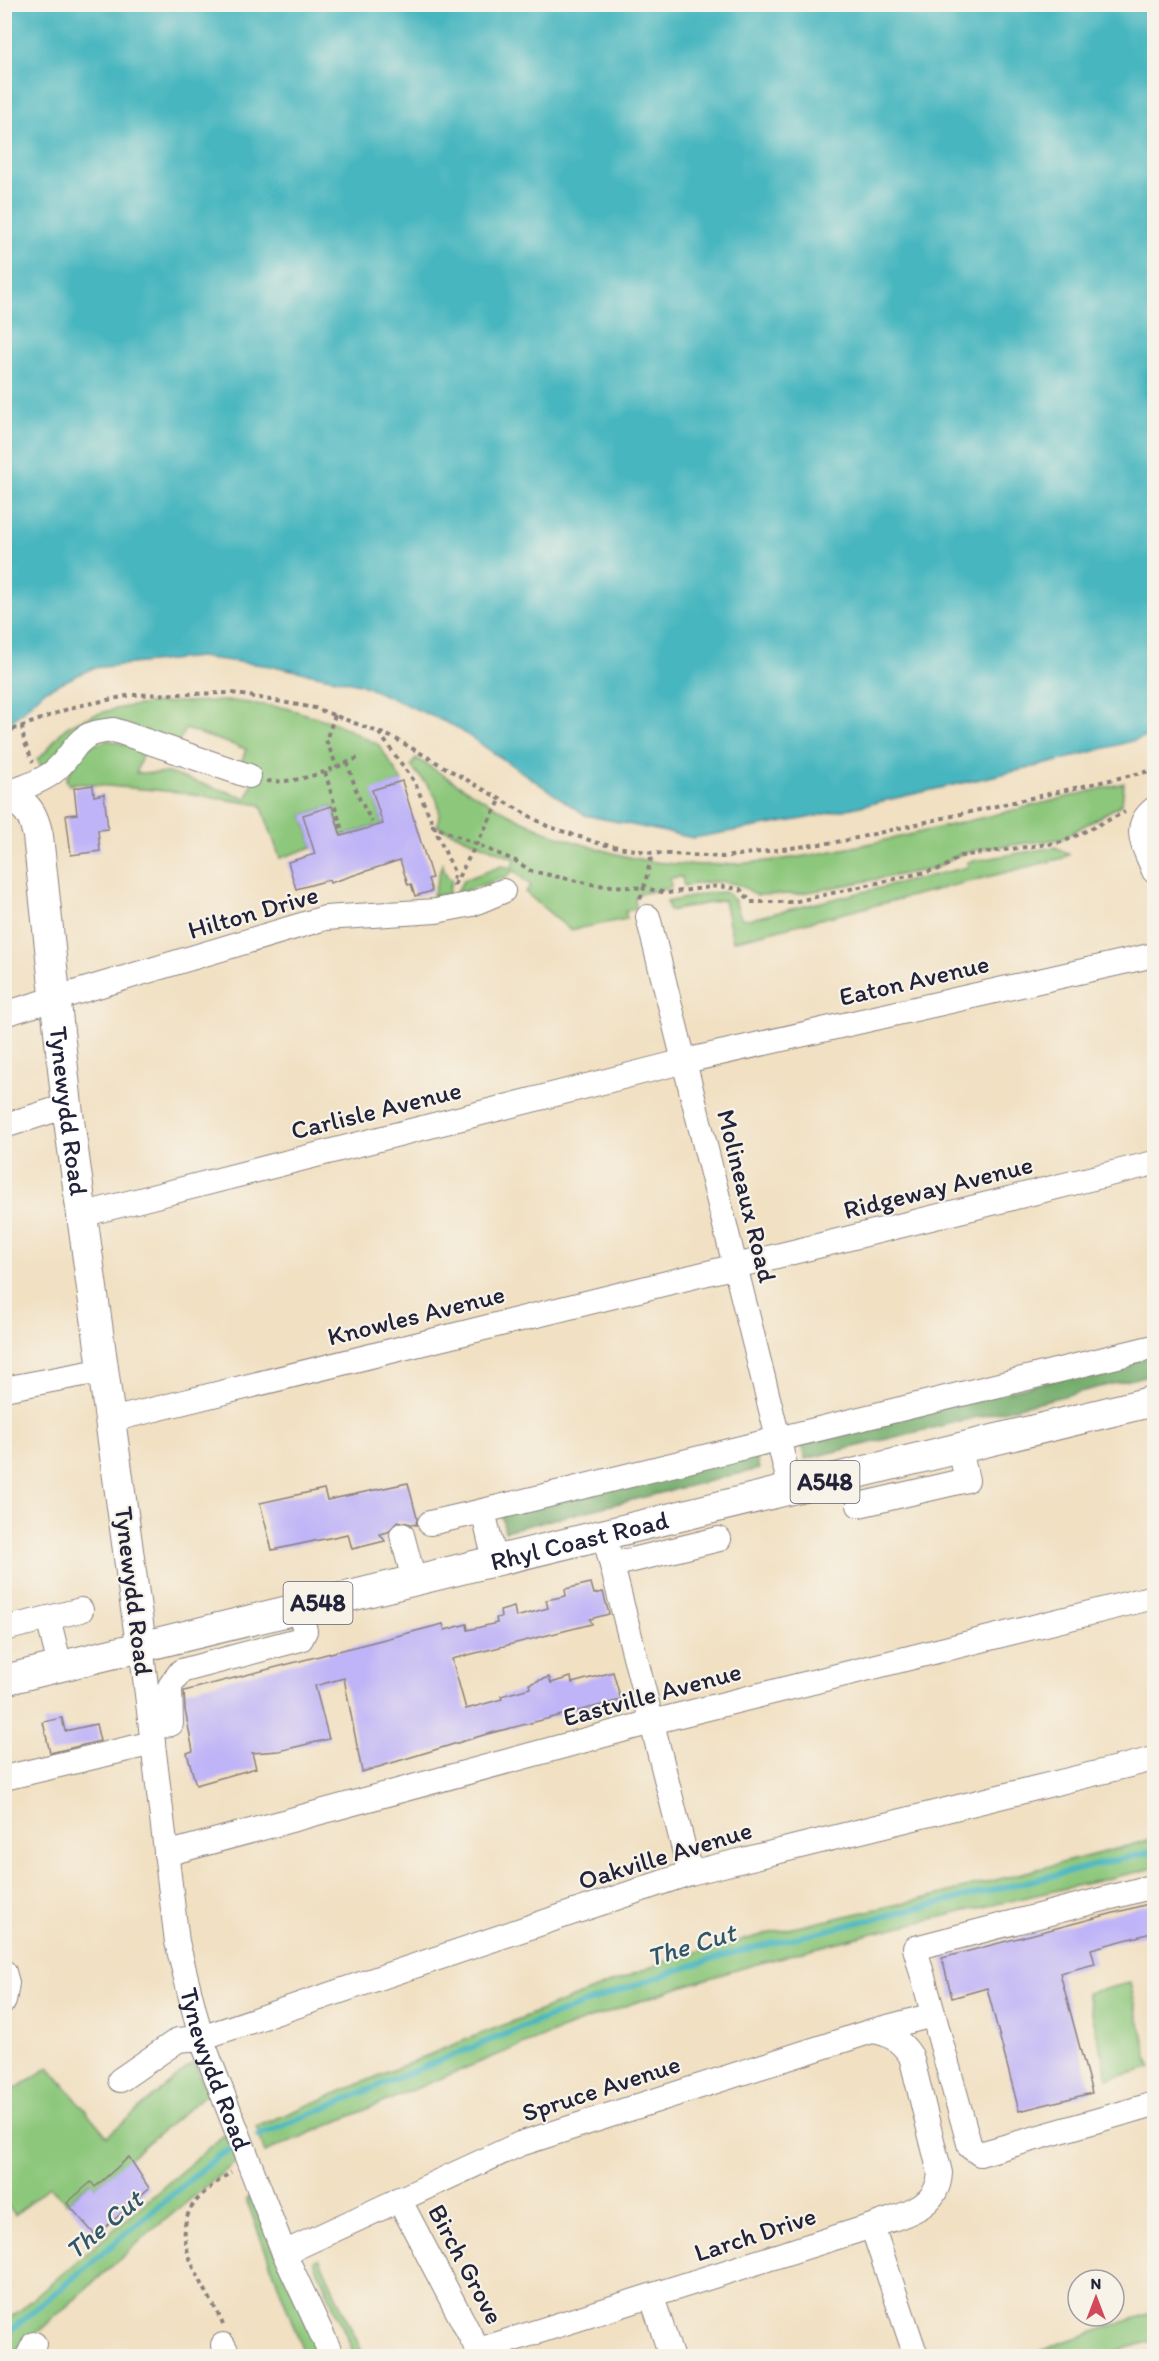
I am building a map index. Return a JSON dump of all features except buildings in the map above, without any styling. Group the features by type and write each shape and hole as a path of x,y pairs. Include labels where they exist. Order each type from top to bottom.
{"main road":[{"name":"Tynewydd Road","path":"11,800 32,813 38,836 67,1106 141,1645"},
{"name":"Rhyl Coast Road","path":"4,1680 1155,1401"}],"street":[{"path":"11,800 49,775 63,763 72,747 95,731 114,730 249,776"},
{"path":"1142,816 1155,871"},
{"name":"Hilton Drive","path":"4,1014 325,918 464,912 503,891"},
{"name":"Molineaux Road","path":"648,917 791,1490"},
{"name":"Eaton Avenue","path":"685,1061 1155,956"},
{"name":"Carlisle Avenue","path":"81,1215 685,1061"},
{"path":"4,1126 67,1106"},
{"name":"Ridgeway Avenue","path":"734,1266 1155,1163"},
{"name":"Knowles Avenue","path":"111,1420 734,1266"},
{"path":"430,1523 779,1441 1155,1347"},
{"path":"4,1389 105,1370"},
{"path":"859,1505 967,1480 960,1449"},
{"path":"483,1512 495,1561"},
{"path":"604,1534 690,1872"},
{"path":"402,1535 414,1580"},
{"path":"612,1565 719,1539"},
{"name":"Eastville Avenue","path":"166,1854 652,1722 1155,1597"},
{"path":"4,1778 152,1736 171,1724 170,1686 181,1671 301,1639 305,1631 299,1607"},
{"path":"4,1629 81,1610"},
{"path":"48,1618 60,1666"},
{"name":"Tynewydd Road","path":"141,1645 177,1942 201,2038 284,2253 332,2356"},
{"name":"Oakville Avenue","path":"120,2080 178,2040 201,2038 690,1872 1155,1759"},
{"path":"1151,2105 980,2154 970,2147 915,1948 1155,1887"},
{"path":"4,1972 7,1983 4,2001"},
{"name":"Spruce Avenue","path":"284,2253 520,2144 872,2031 933,2015"},
{"name":"Larch Drive","path":"480,2354 872,2226 930,2202 940,2186 940,2174 911,2056 906,2047 887,2033 872,2031"},
{"name":"Birch Grove","path":"399,2199 480,2354"},
{"path":"872,2226 916,2356"},
{"path":"652,2297 671,2356"}],"path":[{"path":"4,733 74,707 132,695 232,693 315,708 394,738 547,826 601,844 652,853 723,857 843,841 1155,770"},
{"path":"335,715 327,744 337,767"},
{"path":"22,726 30,758"},
{"path":"379,733 414,780 431,825 454,872 454,886 464,912"},
{"path":"249,776 282,781 325,772 360,757"},
{"path":"347,762 357,796 372,822"},
{"path":"325,772 343,833"},
{"path":"454,886 501,799"},
{"path":"431,825 516,861 531,871 596,885 644,888 667,893 732,886 740,890 751,902 793,902 943,868 960,856 1062,842 1142,816"},
{"path":"644,888 652,853"},
{"path":"226,2351 227,2336 189,2254 184,2229 186,2217 194,2203 248,2159"}],"green space":[{"path":"233,701 286,708 335,723 379,745 402,781 373,791 383,824 341,836 332,806 303,815 313,847 280,858 261,805 177,792 74,783 69,785 66,779 84,748 109,740 144,750 136,773 168,773 247,798 257,770 241,764 246,749 185,729 178,744 129,725 103,721 91,723 75,732 43,770 37,759 46,752 64,729 88,717 107,711 149,704"},
{"path":"416,758 511,815 551,834 623,855 674,864 742,863 810,855 966,822 1124,783 1122,804 1061,839 979,849 956,856 936,868 798,894 756,895 739,885 722,882 684,886 682,877 670,878 671,888 638,894 635,899 636,909 625,911 627,919 570,930 525,892 531,886 513,870 507,877 455,894 464,880 501,866 511,868 515,859 437,826 439,807 437,800 434,793 411,766"},
{"path":"1055,847 1069,854 1063,858 733,941 724,900 669,911 667,902 709,893 726,892 735,901 741,918 750,919 968,867 967,862"},
{"path":"442,864 447,876 452,880 448,894 433,896"},
{"path":"1154,1356 1154,1374 805,1459 801,1441"},
{"path":"755,1452 759,1469 505,1531 501,1514"},
{"path":"1154,1839 1154,1868 871,1934 703,1980 537,2039 265,2152 256,2127 450,2046 677,1957 770,1933 926,1898"},
{"path":"1130,1983 1151,2068 1108,2079 1087,1993"},
{"path":"194,2062 207,2093 95,2187 90,2182 67,2203 49,2186 15,2215 5,2202 4,2096 49,2067 107,2136"},
{"path":"225,2134 237,2161 148,2234 11,2356 5,2356 4,2324"},
{"path":"250,2196 321,2356 305,2356 246,2199"},
{"path":"319,2258 364,2356 355,2356 314,2261"},
{"path":"1154,2312 1154,2340 1100,2356 1029,2356 1105,2328 1126,2328 1126,2321"}],"water":[{"path":"5,4 1154,5 1154,735 1051,763 803,819 693,838 585,815 454,726 360,684 278,667 199,657 93,668 44,691 12,721 5,724"}],"waterway":[{"name":"The Cut","path":"258,2136 550,2017 728,1954 1154,1851"},
{"name":"The Cut","path":"4,2336 218,2156 232,2149"}]}
